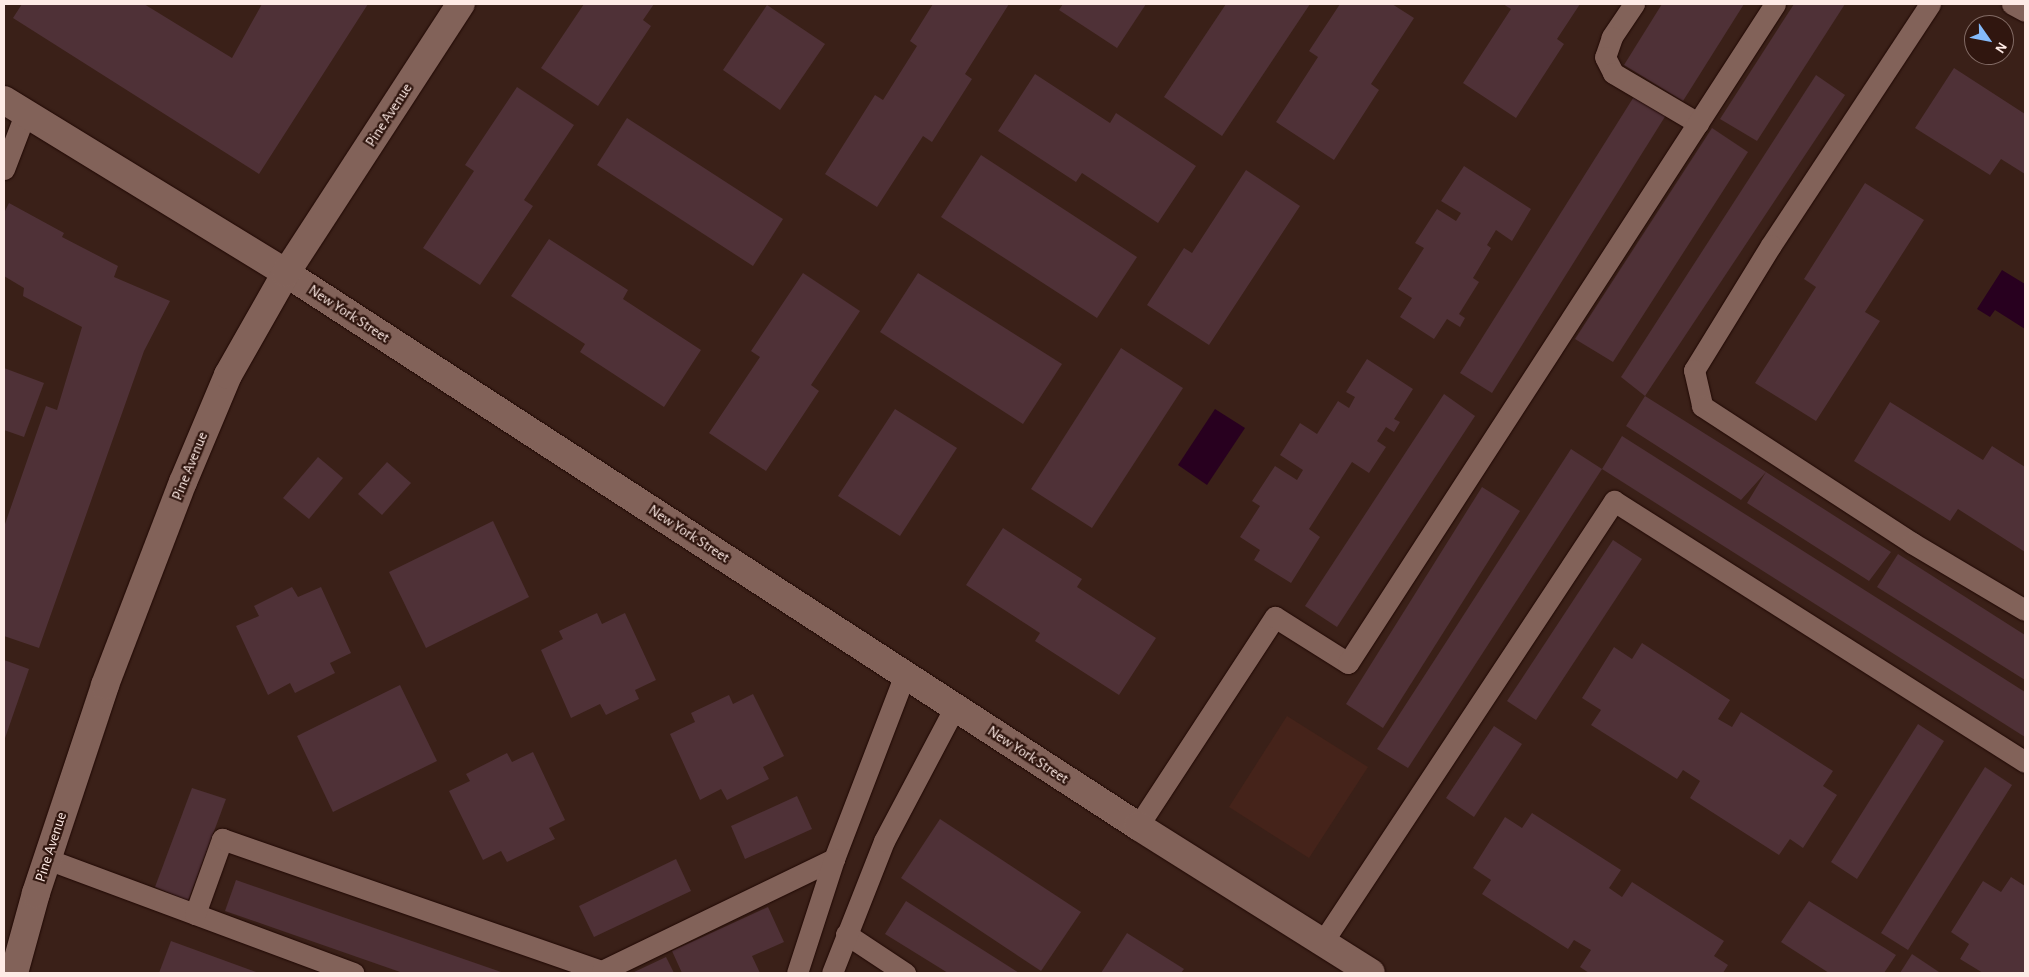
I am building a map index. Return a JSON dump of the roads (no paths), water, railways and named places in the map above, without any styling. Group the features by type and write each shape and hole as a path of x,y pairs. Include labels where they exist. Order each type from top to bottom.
{"street":[{"name":"Pine Avenue","path":"14,973 47,859 104,685 183,482 228,375 286,273 460,4"},
{"name":"New York Street","path":"14,107 286,273 1138,826 1370,973"}],"lane":[{"path":"1634,4 1612,37 1605,57 1613,73 1698,123"},
{"path":"1138,826 1275,617 1348,663 1775,4"},
{"path":"1930,4 1771,245 1694,370 1702,406 1912,543 2025,610"},
{"path":"2012,4 2025,11"},
{"path":"4,169 14,107"},
{"path":"1322,943 1614,501 2025,762"},
{"path":"797,973 834,859 905,674"},
{"path":"832,973 884,841 955,707"},
{"path":"195,914 222,839 602,970 834,859"},
{"path":"47,859 354,973"},
{"path":"846,934 905,973"}]}
